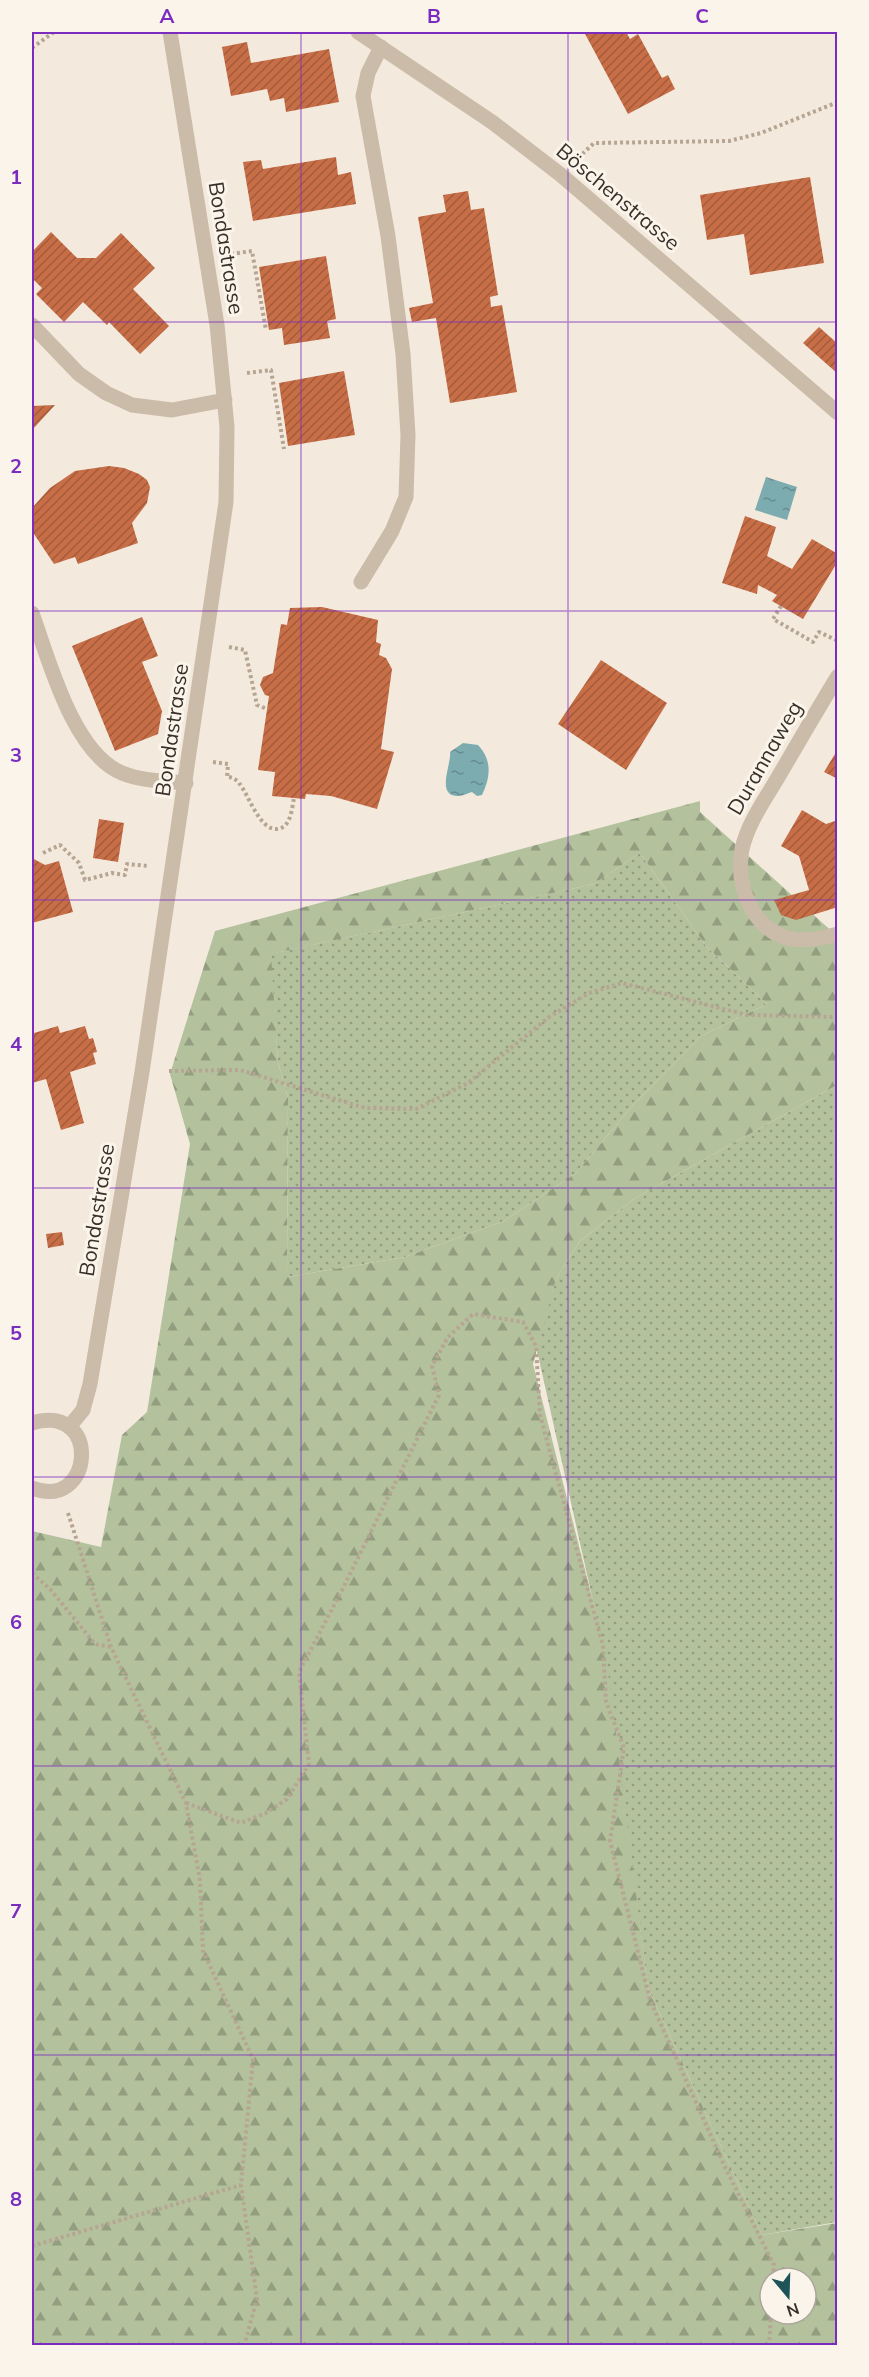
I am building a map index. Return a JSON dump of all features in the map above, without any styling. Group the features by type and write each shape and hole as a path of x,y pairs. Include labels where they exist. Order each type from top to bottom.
{"street":[{"name":"Bondastrasse","path":"69,1427 83,1410 90,1384 144,1060 226,502 228,463 225,400 217,324 170,32"},
{"name":"Böschenstrasse","path":"358,32 492,122 561,175 837,413"},
{"path":"361,582 392,531 406,497 408,435 403,354 388,236 363,96 368,73 381,47"},
{"path":"32,325 79,374 106,393 132,405 172,410 225,400"},
{"path":"32,613 72,719 83,739 98,758 121,773 141,778 186,783"},
{"name":"Durannaweg","path":"837,676 748,829 740,866 750,908 775,934 799,941 837,933"},
{"path":"32,1423 43,1420 57,1421 69,1427 77,1436 82,1448 79,1473 71,1483 47,1492 32,1488"}],"path":[{"path":"32,48 54,32"},
{"path":"573,163 594,143 729,141 761,133 837,102"},
{"path":"238,253 252,251 266,330"},
{"path":"255,372 271,370 284,449"},
{"path":"781,606 773,619 813,642 819,632 837,641"},
{"path":"225,646 245,650 257,705 267,710"},
{"path":"208,761 228,764 227,777 238,781 262,822 270,828 279,830 284,826 289,819 294,798"},
{"path":"44,853 60,844 79,863 85,880 112,873 123,875"},
{"path":"160,1071 240,1070 365,1108 416,1109 468,1083 549,1017 589,993 622,983 747,1015 837,1017"},
{"path":"186,1803 241,1823 266,1813 287,1799 309,1764 299,1672 439,1395 432,1366 448,1337 473,1314 523,1322 536,1346 540,1415 603,1646 606,1702 624,1748 610,1841 650,2000 725,2167 774,2266"},
{"path":"60,1489 111,1647 186,1803 200,1880 203,1951 253,2059 241,2185 257,2299 244,2346"},
{"path":"32,1573 50,1589 95,1644 111,1647"},
{"path":"32,2246 241,2185"},
{"path":"769,2346 770,2326"}],"green space":[{"path":"700,801 700,812 837,936 837,1085 634,1199 580,1241 556,1279 533,1364 605,1649 648,1988 762,2235 837,2223 837,2345 32,2346 32,1531 101,1547 122,1435 147,1412 190,1144 170,1074 215,931","holes":["640,853 706,946 767,1004 701,1036 633,1105 576,1173 504,1221 405,1257 287,1277 288,1098 278,1062 271,954 594,884"]},
{"path":"640,853 706,946 767,1004 701,1036 633,1105 576,1173 504,1221 405,1257 287,1277 288,1098 278,1062 270,954 594,884"},
{"path":"837,1085 837,2222 762,2235 648,1988 603,1646 536,1346 556,1279 580,1241 634,1199"}],"water":[{"path":"766,477 797,487 787,520 755,510"},
{"path":"463,743 478,745 486,756 489,768 482,795 477,796 472,792 458,796 451,795 447,791 446,778 450,752"}],"building":[{"path":"584,32 626,32 630,39 638,34 662,78 668,75 675,89 628,114"},
{"path":"247,42 251,63 329,49 339,102 286,112 284,98 270,101 267,89 231,96 222,47"},
{"path":"336,157 338,175 351,172 356,204 253,221 243,162 261,160 263,169"},
{"path":"810,177 824,263 750,275 744,234 707,240 700,195"},
{"path":"468,191 471,210 484,208 498,295 490,297 491,307 502,305 517,392 450,403 436,318 412,322 409,308 433,303 418,217 446,212 443,195"},
{"path":"51,232 77,258 96,258 121,233 155,268 133,289 169,326 140,354 109,322 107,325 83,302 64,322 36,294 42,288 32,278 32,252"},
{"path":"326,256 336,319 327,321 330,338 284,345 282,328 269,330 259,267"},
{"path":"819,327 838,344 838,374 803,343"},
{"path":"344,371 355,435 288,446 279,383"},
{"path":"55,405 32,430 32,406"},
{"path":"109,466 124,468 139,474 147,480 150,487 147,503 132,523 138,543 78,564 75,557 54,564 32,531 32,508 50,488 75,471"},
{"path":"745,516 776,527 767,556 792,569 812,539 838,554 838,561 803,619 772,601 777,595 758,585 757,594 722,583"},
{"path":"322,607 378,620 376,642 381,644 379,655 386,658 392,669 381,749 394,752 377,809 331,796 306,794 305,799 272,796 275,772 258,770 269,696 265,695 260,685 263,677 273,673 281,624 287,625 290,608"},
{"path":"142,617 158,656 142,662 162,711 158,734 115,751 72,646"},
{"path":"601,660 667,703 626,770 558,724"},
{"path":"838,749 838,779 824,772"},
{"path":"802,810 826,824 838,820 838,907 796,920 781,915 774,900 809,890 799,856 781,846"},
{"path":"99,819 124,823 118,862 93,858"},
{"path":"32,858 45,865 59,861 73,912 32,923"},
{"path":"58,1026 60,1033 85,1026 89,1039 93,1038 97,1052 93,1053 96,1064 70,1072 84,1123 61,1130 46,1079 32,1083 32,1027 34,1033"},
{"path":"62,1232 64,1245 48,1248 46,1234"}]}
